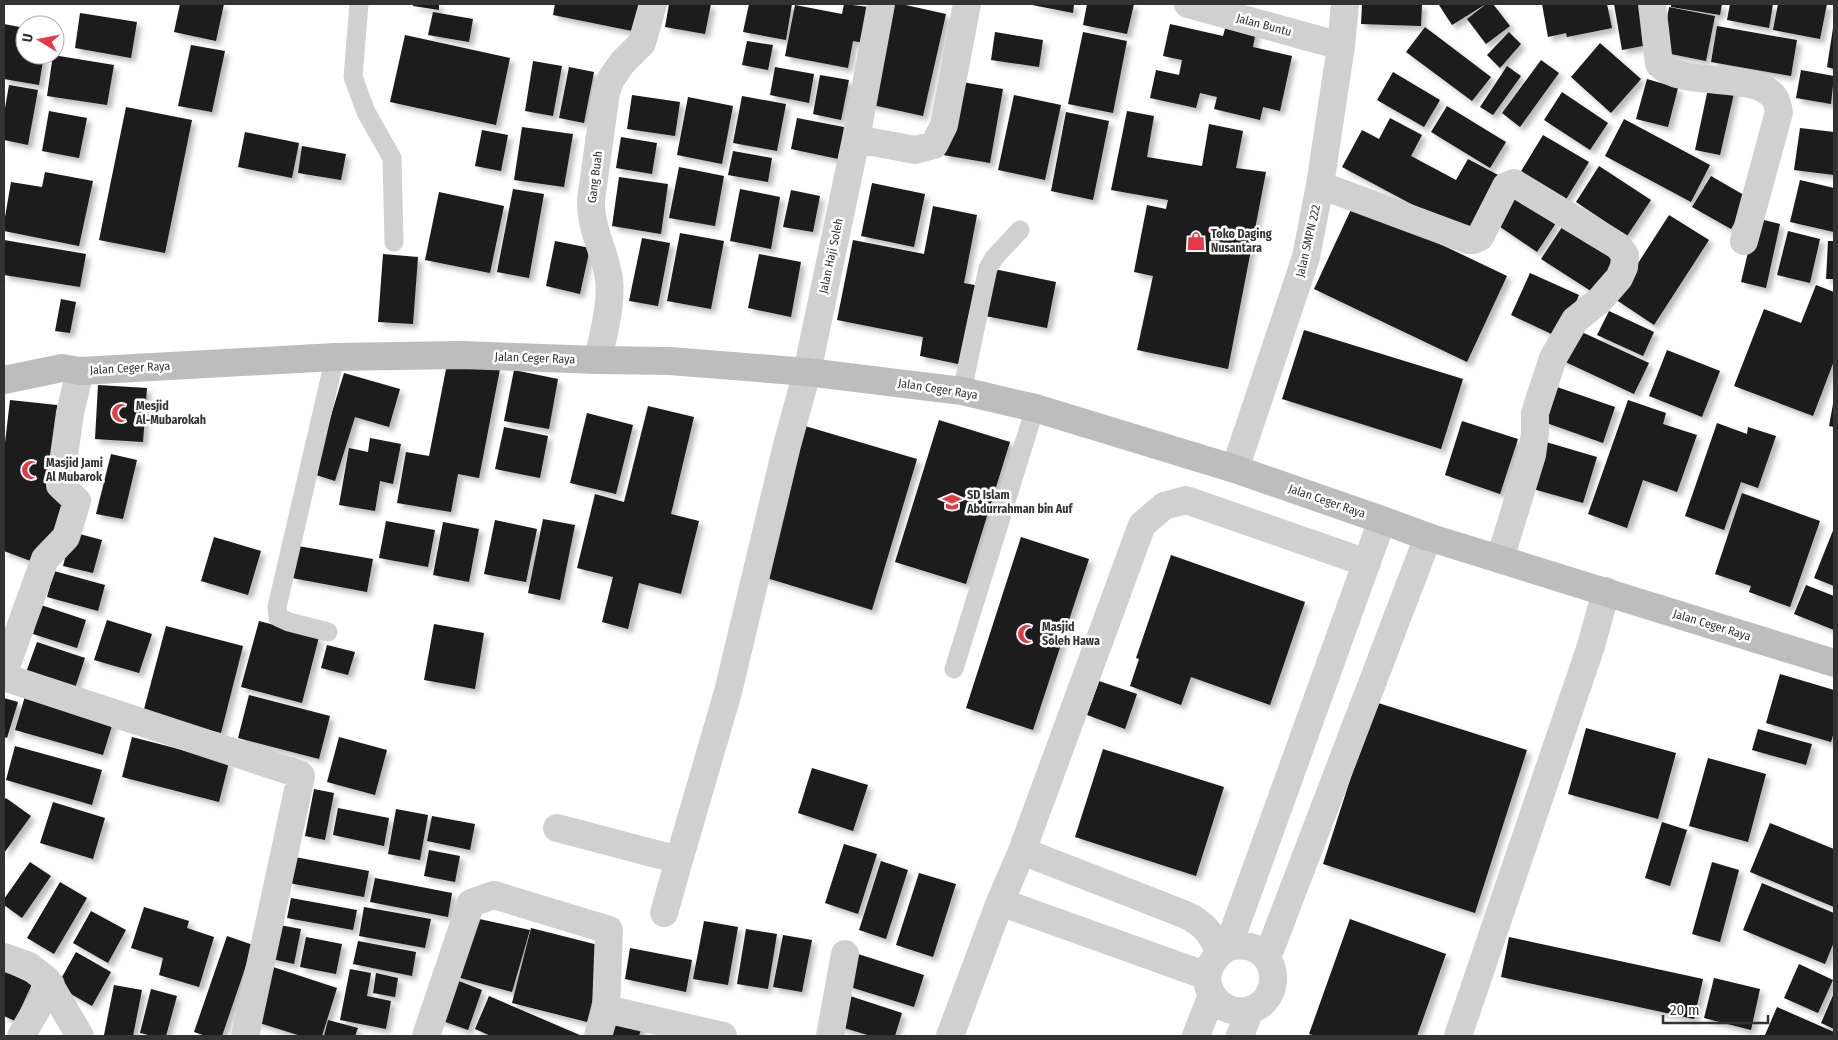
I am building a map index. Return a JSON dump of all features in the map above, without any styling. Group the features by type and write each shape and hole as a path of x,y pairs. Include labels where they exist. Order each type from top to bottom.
{"main road":[{"name":"Jalan Ceger Raya","path":"4,380 62,368 80,371 335,357 462,355 670,361 807,372 962,391 1035,408 1236,469 1428,537 1834,663"}],"street":[{"name":"Gang Buah","path":"598,360 609,300 609,282 605,257 594,230 591,207 606,92 610,79 622,63 642,43 653,4"},
{"name":"Jalan Haji Soleh","path":"664,913 728,692 787,444 807,372 856,139 881,4"},
{"path":"856,139 915,150 934,145 944,125 967,4"},
{"name":"Jalan Buntu","path":"1188,4 1341,46"},
{"name":"Jalan SMPN 222","path":"1236,469 1306,257 1320,185 1341,46 1344,4"},
{"path":"1652,4 1659,64 1666,71 1679,75 1760,86 1774,98 1779,112 1744,240"},
{"path":"1320,185 1468,240 1474,240 1480,237 1506,186 1514,183 1618,246 1625,255 1624,267 1619,278 1599,301 1575,320 1553,358 1535,413 1532,455 1500,559"},
{"path":"4,672 45,559 66,537 77,501 60,485 70,413 80,371"},
{"path":"950,1036 1000,902 1022,850 1142,525 1164,506 1186,500 1367,563"},
{"path":"1224,950 1382,520"},
{"path":"1267,958 1428,537"},
{"path":"1458,1036 1591,646 1606,591"},
{"path":"4,677 301,776 245,1036"},
{"path":"557,828 679,860"},
{"path":"1022,850 1186,915 1200,922 1224,950"},
{"path":"426,1036 470,903 494,895 609,930 606,1009 598,1036"},
{"path":"1000,902 1210,986 1219,1003 1228,1009 1239,1012 1250,1010 1261,1004 1269,994 1273,982 1272,970 1267,958 1259,951 1249,946 1238,945 1224,950 1214,959 1209,967 1210,986 1196,1036"},
{"path":"830,1036 845,954"},
{"path":"4,957 28,966 47,980 80,1036"},
{"path":"20,1036 50,985"},
{"path":"606,1009 723,1036"},
{"path":"1240,1036 1250,1010"}],"lane":[{"path":"359,4 353,77 366,112 392,158 394,242"},
{"path":"962,391 988,268 994,258 1020,230"},
{"path":"328,632 289,622 278,616 277,607 335,357"},
{"path":"954,669 1035,408"}],"building":[{"path":"180,4 224,4 216,41 174,32"},
{"path":"413,4 439,4 439,10 413,6"},
{"path":"555,4 642,4 637,32 553,15"},
{"path":"669,4 711,4 705,34 665,27"},
{"path":"749,4 792,4 786,40 743,32"},
{"path":"844,4 877,8 870,44 853,41 848,68 785,56 795,5 842,14"},
{"path":"890,4 901,4 946,14 923,116 868,104"},
{"path":"1027,4 1074,4 1073,13"},
{"path":"1087,4 1134,4 1127,34 1083,25"},
{"path":"1362,4 1422,4 1421,26 1361,24"},
{"path":"1486,4 1452,25 1439,5"},
{"path":"1486,4 1493,4 1510,26 1486,44 1467,19"},
{"path":"1542,4 1607,4 1612,28 1567,37 1566,33 1548,37"},
{"path":"1614,4 1642,4 1648,45 1622,50"},
{"path":"1671,4 1722,4 1720,15 1671,7"},
{"path":"1730,4 1773,4 1769,28 1727,20"},
{"path":"1778,4 1827,4 1820,39 1773,30"},
{"path":"1669,7 1715,16 1706,61 1661,52"},
{"path":"433,12 473,19 469,42 428,35"},
{"path":"80,13 137,22 131,58 75,48"},
{"path":"1228,18 1257,25 1253,47 1292,56 1280,111 1263,107 1260,120 1214,109 1217,97 1200,93 1196,108 1150,98 1156,70 1179,75 1182,60 1163,56 1170,24 1223,36"},
{"path":"4,24 15,26 15,65 42,65 39,85 4,79"},
{"path":"1717,26 1797,40 1791,76 1711,62"},
{"path":"1425,27 1491,77 1472,101 1406,52"},
{"path":"1834,28 1834,69 1827,67"},
{"path":"995,32 1043,40 1039,67 991,60"},
{"path":"1083,32 1127,41 1113,113 1068,104"},
{"path":"1509,32 1521,44 1500,68 1487,55"},
{"path":"405,35 510,58 496,125 390,102"},
{"path":"747,41 773,45 768,70 742,65"},
{"path":"1600,43 1641,79 1611,113 1571,77"},
{"path":"191,45 225,51 212,112 178,106"},
{"path":"65,57 114,65 107,105 47,96 52,65 65,65"},
{"path":"1541,60 1559,73 1520,127 1502,113"},
{"path":"533,61 562,66 553,116 525,111"},
{"path":"1507,66 1521,76 1493,115 1480,107"},
{"path":"569,67 594,72 584,123 559,118"},
{"path":"775,67 814,74 809,103 770,95"},
{"path":"1801,70 1834,76 1831,104 1796,98"},
{"path":"1393,72 1440,100 1424,127 1377,100"},
{"path":"820,75 849,80 841,120 813,114"},
{"path":"1647,79 1678,88 1668,127 1636,119"},
{"path":"956,81 1003,89 990,163 943,155"},
{"path":"1709,84 1735,89 1720,155 1695,150"},
{"path":"9,85 38,90 28,145 4,140 4,114"},
{"path":"1562,92 1608,123 1590,150 1544,120"},
{"path":"632,95 680,102 675,136 627,129"},
{"path":"1014,95 1061,105 1045,180 998,170"},
{"path":"742,96 786,104 777,151 733,143"},
{"path":"688,97 733,106 722,164 677,155"},
{"path":"1447,106 1506,142 1490,168 1431,132"},
{"path":"126,107 192,120 165,253 99,240"},
{"path":"49,111 87,118 79,158 42,151"},
{"name":"Toko Daging Nusantara","path":"1127,111 1154,116 1147,157 1202,166 1209,124 1243,131 1236,168 1266,172 1228,369 1137,350 1153,276 1134,272 1147,205 1166,209 1168,200 1111,190"},
{"path":"1066,112 1109,121 1093,200 1051,191"},
{"path":"797,118 849,128 843,160 791,149"},
{"path":"1390,118 1422,135 1411,156 1456,180 1468,159 1500,176 1475,238 1342,167 1362,130 1379,139"},
{"path":"1624,119 1710,165 1691,202 1605,156"},
{"path":"522,127 573,134 564,187 514,180"},
{"path":"1800,128 1834,132 1834,175 1794,170"},
{"path":"482,130 508,135 501,171 475,166"},
{"path":"245,132 299,143 292,178 238,167"},
{"path":"1543,135 1589,162 1565,201 1520,173"},
{"path":"621,137 657,143 652,174 616,168"},
{"path":"302,146 346,154 341,180 298,173"},
{"path":"733,151 772,158 768,182 728,175"},
{"path":"1599,166 1651,200 1627,236 1576,202"},
{"path":"679,167 724,176 715,226 669,218"},
{"path":"45,172 93,181 79,246 4,231 11,182 42,187"},
{"path":"1711,176 1749,198 1731,229 1692,207"},
{"path":"619,177 668,184 661,234 612,226"},
{"path":"1800,180 1834,188 1834,232 1790,222"},
{"path":"872,183 925,194 914,247 861,236"},
{"path":"513,189 544,194 529,278 497,272"},
{"path":"740,189 780,197 771,249 730,241"},
{"path":"791,190 820,196 813,232 783,227"},
{"path":"439,192 504,206 490,273 425,260"},
{"path":"1512,193 1556,223 1537,252 1493,222"},
{"path":"1354,203 1507,276 1467,362 1314,289"},
{"path":"933,206 977,215 964,283 980,286 963,365 920,356 923,337 837,320 853,240 924,254"},
{"path":"1669,215 1709,240 1654,325 1615,299"},
{"path":"1756,218 1780,224 1766,288 1741,282"},
{"path":"1566,221 1618,256 1594,293 1541,259"},
{"path":"1788,231 1820,239 1810,283 1777,275"},
{"path":"680,233 724,241 711,309 667,301"},
{"path":"642,238 670,243 658,306 629,301"},
{"path":"4,240 86,254 80,287 4,275"},
{"path":"555,241 590,248 580,294 546,286"},
{"path":"1828,241 1834,241 1834,279 1826,279"},
{"path":"383,254 418,257 413,324 378,322"},
{"path":"759,254 801,262 791,317 748,308"},
{"path":"994,269 1056,282 1047,328 985,316"},
{"path":"1530,273 1579,295 1560,338 1511,315"},
{"path":"1816,285 1834,292 1834,361 1813,416 1734,386 1764,309 1801,323"},
{"path":"61,299 76,302 70,333 55,331"},
{"path":"1609,311 1654,332 1643,356 1597,335"},
{"path":"1573,328 1649,363 1634,394 1559,359"},
{"path":"1304,330 1463,379 1441,449 1282,399"},
{"path":"1667,350 1720,371 1702,417 1649,396"},
{"path":"448,359 500,369 479,478 458,474 451,512 397,503 406,452 429,456"},
{"path":"514,370 558,379 549,429 504,421"},
{"path":"344,373 400,389 389,427 355,417 335,481 313,474"},
{"name":"Mesjid Al-Mubarokah","path":"98,385 147,388 143,442 95,439"},
{"path":"1554,386 1615,407 1603,443 1541,421"},
{"name":"Masjid Jami Al Mubarok","path":"10,400 57,405 62,415 67,510 36,563 4,551 4,451"},
{"path":"1628,400 1666,413 1663,424 1697,435 1677,492 1643,480 1627,528 1588,514"},
{"path":"1834,404 1834,427 1829,426"},
{"path":"648,406 694,417 671,514 699,521 681,594 639,583 628,629 602,622 613,577 577,568 595,494 624,502"},
{"path":"587,413 633,425 616,494 570,483"},
{"name":"SD Islam Abdurrahman bin Auf","path":"939,420 1010,442 966,584 895,562"},
{"path":"1462,421 1518,439 1500,494 1445,475"},
{"path":"1717,423 1747,434 1748,427 1776,436 1758,488 1741,482 1724,530 1685,516"},
{"path":"805,426 917,459 872,610 760,576"},
{"path":"504,427 548,436 540,478 495,469"},
{"path":"370,438 401,444 393,484 380,481 375,511 339,505 349,448 368,452"},
{"path":"1546,442 1597,457 1583,503 1533,489"},
{"path":"111,454 137,460 123,519 96,514"},
{"path":"1742,493 1820,521 1790,607 1749,592 1751,586 1715,574"},
{"path":"543,519 575,525 560,600 528,593"},
{"path":"495,520 537,529 526,582 484,574"},
{"path":"386,521 435,530 428,567 379,558"},
{"path":"443,522 479,529 469,582 433,575"},
{"path":"1834,528 1834,586 1814,578"},
{"path":"72,532 102,540 93,573 63,566"},
{"path":"214,537 261,551 248,595 201,581"},
{"name":"Masjid Soleh Hawa","path":"1021,537 1089,559 1033,730 966,708"},
{"path":"298,546 373,559 367,592 292,578"},
{"path":"1171,555 1305,602 1270,705 1191,677 1181,705 1130,686 1139,659 1136,658"},
{"path":"54,571 105,585 98,611 47,597"},
{"path":"1806,585 1834,596 1834,630 1794,614"},
{"path":"41,605 86,620 77,648 33,634"},
{"path":"107,620 152,634 139,673 94,660"},
{"path":"259,621 319,637 302,703 241,687"},
{"path":"434,624 484,633 475,689 424,680"},
{"path":"166,626 243,646 221,733 143,713"},
{"path":"37,642 85,658 73,694 24,678"},
{"path":"327,645 355,652 348,675 321,668"},
{"path":"1780,674 1834,690 1834,732 1831,742 1766,723"},
{"path":"1099,681 1137,694 1125,729 1087,715"},
{"path":"26,693 114,719 103,755 15,730"},
{"path":"249,695 330,716 319,759 238,738"},
{"path":"4,698 18,702 7,738 4,737"},
{"path":"1375,702 1527,750 1475,913 1323,864"},
{"path":"1586,728 1676,753 1658,819 1568,794"},
{"path":"1758,729 1812,744 1806,765 1752,750"},
{"path":"132,737 229,762 219,802 122,777"},
{"path":"339,737 387,750 375,795 327,782"},
{"path":"15,746 102,770 92,805 6,780"},
{"path":"1103,749 1224,787 1196,876 1075,837"},
{"path":"1708,758 1766,774 1748,842 1689,826"},
{"path":"812,768 868,785 853,831 798,813"},
{"path":"314,789 334,793 325,840 305,836"},
{"path":"6,798 31,816 4,853 4,800"},
{"path":"53,802 105,818 93,859 40,843"},
{"path":"338,808 389,818 384,846 333,835"},
{"path":"396,809 428,815 420,860 388,854"},
{"path":"432,816 475,824 470,850 427,841"},
{"path":"1662,822 1687,830 1670,886 1645,878"},
{"path":"1770,823 1834,849 1834,907 1750,872"},
{"path":"844,844 877,854 858,914 825,903"},
{"path":"429,850 460,856 455,882 424,876"},
{"path":"295,857 369,871 364,897 289,883"},
{"path":"881,861 908,870 886,939 859,930"},
{"path":"30,862 51,876 22,918 4,905 4,899"},
{"path":"1712,862 1739,870 1720,942 1692,934"},
{"path":"919,873 956,884 933,957 896,945"},
{"path":"375,878 452,893 448,917 370,902"},
{"path":"60,882 87,898 54,954 27,938"},
{"path":"1762,883 1834,913 1834,942 1825,964 1743,930"},
{"path":"291,898 357,910 353,930 287,918"},
{"path":"144,907 189,921 187,928 214,937 199,987 159,975 163,958 131,948"},
{"path":"364,907 431,919 425,948 359,936"},
{"path":"91,911 126,930 108,963 73,943"},
{"path":"470,917 530,930 512,992 453,976"},
{"path":"1350,919 1446,954 1417,1036 1316,1036 1309,1034"},
{"path":"704,921 738,927 728,985 693,979"},
{"path":"274,924 301,929 294,964 268,958"},
{"path":"531,928 606,947 587,1022 512,1003"},
{"path":"746,929 777,934 768,989 737,984"},
{"path":"783,935 812,940 802,992 773,987"},
{"path":"227,936 253,945 222,1036 206,1036 194,1032"},
{"path":"306,937 342,944 336,974 300,967"},
{"path":"1509,937 1703,979 1694,1019 1501,977"},
{"path":"358,941 416,952 412,976 353,964"},
{"path":"630,948 692,960 686,992 625,979"},
{"path":"76,952 111,972 92,1006 57,986"},
{"path":"858,954 924,975 914,1007 847,986"},
{"path":"1799,964 1833,980 1818,1013 1784,998"},
{"path":"267,965 337,988 322,1036 301,1036 250,1020"},
{"path":"350,969 371,973 367,996 391,1001 386,1029 340,1020"},
{"path":"4,971 32,984 15,1021 4,1016"},
{"path":"376,973 398,978 395,997 373,993"},
{"path":"451,978 482,990 468,1030 437,1019"},
{"path":"1714,978 1760,989 1751,1030 1704,1018"},
{"path":"114,985 142,990 133,1036 104,1035"},
{"path":"151,989 177,996 166,1036 140,1033"},
{"path":"1834,993 1834,1029 1821,1023"},
{"path":"844,994 902,1013 895,1036 871,1036 834,1025"},
{"path":"489,996 582,1036 491,1036 475,1029"},
{"path":"1777,1007 1834,1032 1834,1036 1765,1035"},
{"path":"613,1013 643,1023 639,1036 605,1036"},
{"path":"328,1020 358,1028 355,1036 324,1036"}],"place":[{"name":"Toko Daging Nusantara","path":"1196,241"},
{"name":"Mesjid Al-Mubarokah","path":"121,413"},
{"name":"Masjid Jami Al Mubarok","path":"31,470"},
{"name":"SD Islam Abdurrahman bin Auf","path":"952,502"},
{"name":"Masjid Soleh Hawa","path":"1027,634"}]}
